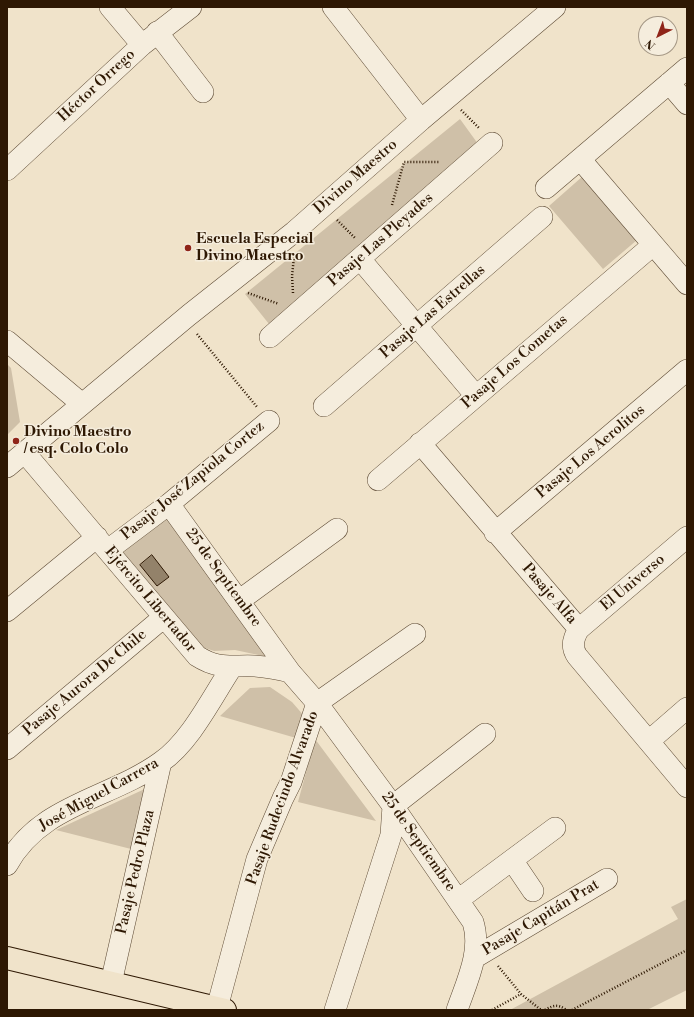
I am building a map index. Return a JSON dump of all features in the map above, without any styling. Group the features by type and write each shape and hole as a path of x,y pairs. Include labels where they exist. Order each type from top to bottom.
{"main road":[{"path":"7,958 221,1009"}],"street":[{"path":"110,7 150,39 203,92"},
{"name":"Héctor Orrego","path":"7,170 150,39 191,7"},
{"path":"333,7 421,120"},
{"name":"Divino Maestro","path":"7,468 189,315 294,232 421,120 555,7"},
{"path":"546,188 687,68"},
{"path":"669,83 687,104"},
{"name":"Pasaje Las Pleyades","path":"270,337 298,313 358,249 387,235 473,160 488,139"},
{"path":"580,159 687,284"},
{"name":"Pasaje Las Estrellas","path":"324,406 542,217"},
{"name":"Pasaje Los Cometas","path":"378,480 653,245"},
{"path":"358,249 417,326 476,396"},
{"path":"7,341 82,404"},
{"name":"Pasaje Los Aerolitos","path":"495,533 687,370"},
{"name":"Pasaje José Zapiola Cortez","path":"7,611 102,544 169,504 269,421"},
{"name":"Pasaje Alfa","path":"420,444 579,629 573,641 574,652 687,787"},
{"name":"Ejército Libertador","path":"25,452 198,656 210,664 232,667 255,666 290,672"},
{"name":"25 de Septiembre","path":"169,504 240,600 290,672"},
{"path":"240,600 337,529"},
{"name":"El Universo","path":"579,629 687,537"},
{"name":"Pasaje Aurora De Chile","path":"7,749 164,617"},
{"path":"290,672 312,697 415,634"},
{"name":"José Miguel Carrera","path":"7,865 21,844 45,822 161,762 182,743 232,667"},
{"name":"25 de Septiembre","path":"312,697 393,806 472,922 477,935 481,954 457,1010"},
{"name":"Pasaje Rudecindo Alvarado","path":"221,1009 257,859 282,798 291,782 312,697"},
{"path":"649,741 687,708"},
{"path":"334,1010 389,841 393,806 485,734"},
{"name":"Pasaje Pedro Plaza","path":"111,983 161,762"},
{"path":"458,900 555,828"},
{"name":"Pasaje Capitán Prat","path":"512,860 533,891"},
{"name":"Pasaje Capitán Prat","path":"481,954 607,879"}],"path":[{"path":"460,110 488,139"},
{"path":"387,235 396,186 404,162 473,160"},
{"path":"337,220 358,249"},
{"path":"294,257 292,276 293,294 298,313"},
{"path":"246,292 279,304 298,313"},
{"name":"Pasaje José Zapiola Cortez","path":"189,315 190,326 269,421"},
{"path":"572,1010 687,950"},
{"path":"481,954 521,994 541,1010"},
{"path":"492,1010 521,994"},
{"path":"545,1010 551,1006 561,1006 566,1010"}],"shaded area":[{"path":"460,119 481,148 273,329 245,294"},
{"path":"583,176 637,240 603,269 549,206"},
{"path":"7,364 11,368 20,422 7,435"},
{"path":"166,518 268,657 235,650 214,651 199,646 123,552"},
{"path":"270,687 292,702 305,717 296,738 220,716 250,688"},
{"path":"315,739 376,821 298,802"},
{"path":"149,787 135,850 56,830"},
{"path":"687,899 687,990 647,1010 510,1010 678,919 671,907"}],"building":[{"path":"152,555 169,577 157,586 140,565"}],"place":[{"name":"Escuela Especial Divino Maestro","path":"188,248"},
{"name":"Divino Maestro / esq. Colo Colo","path":"16,441"}]}
